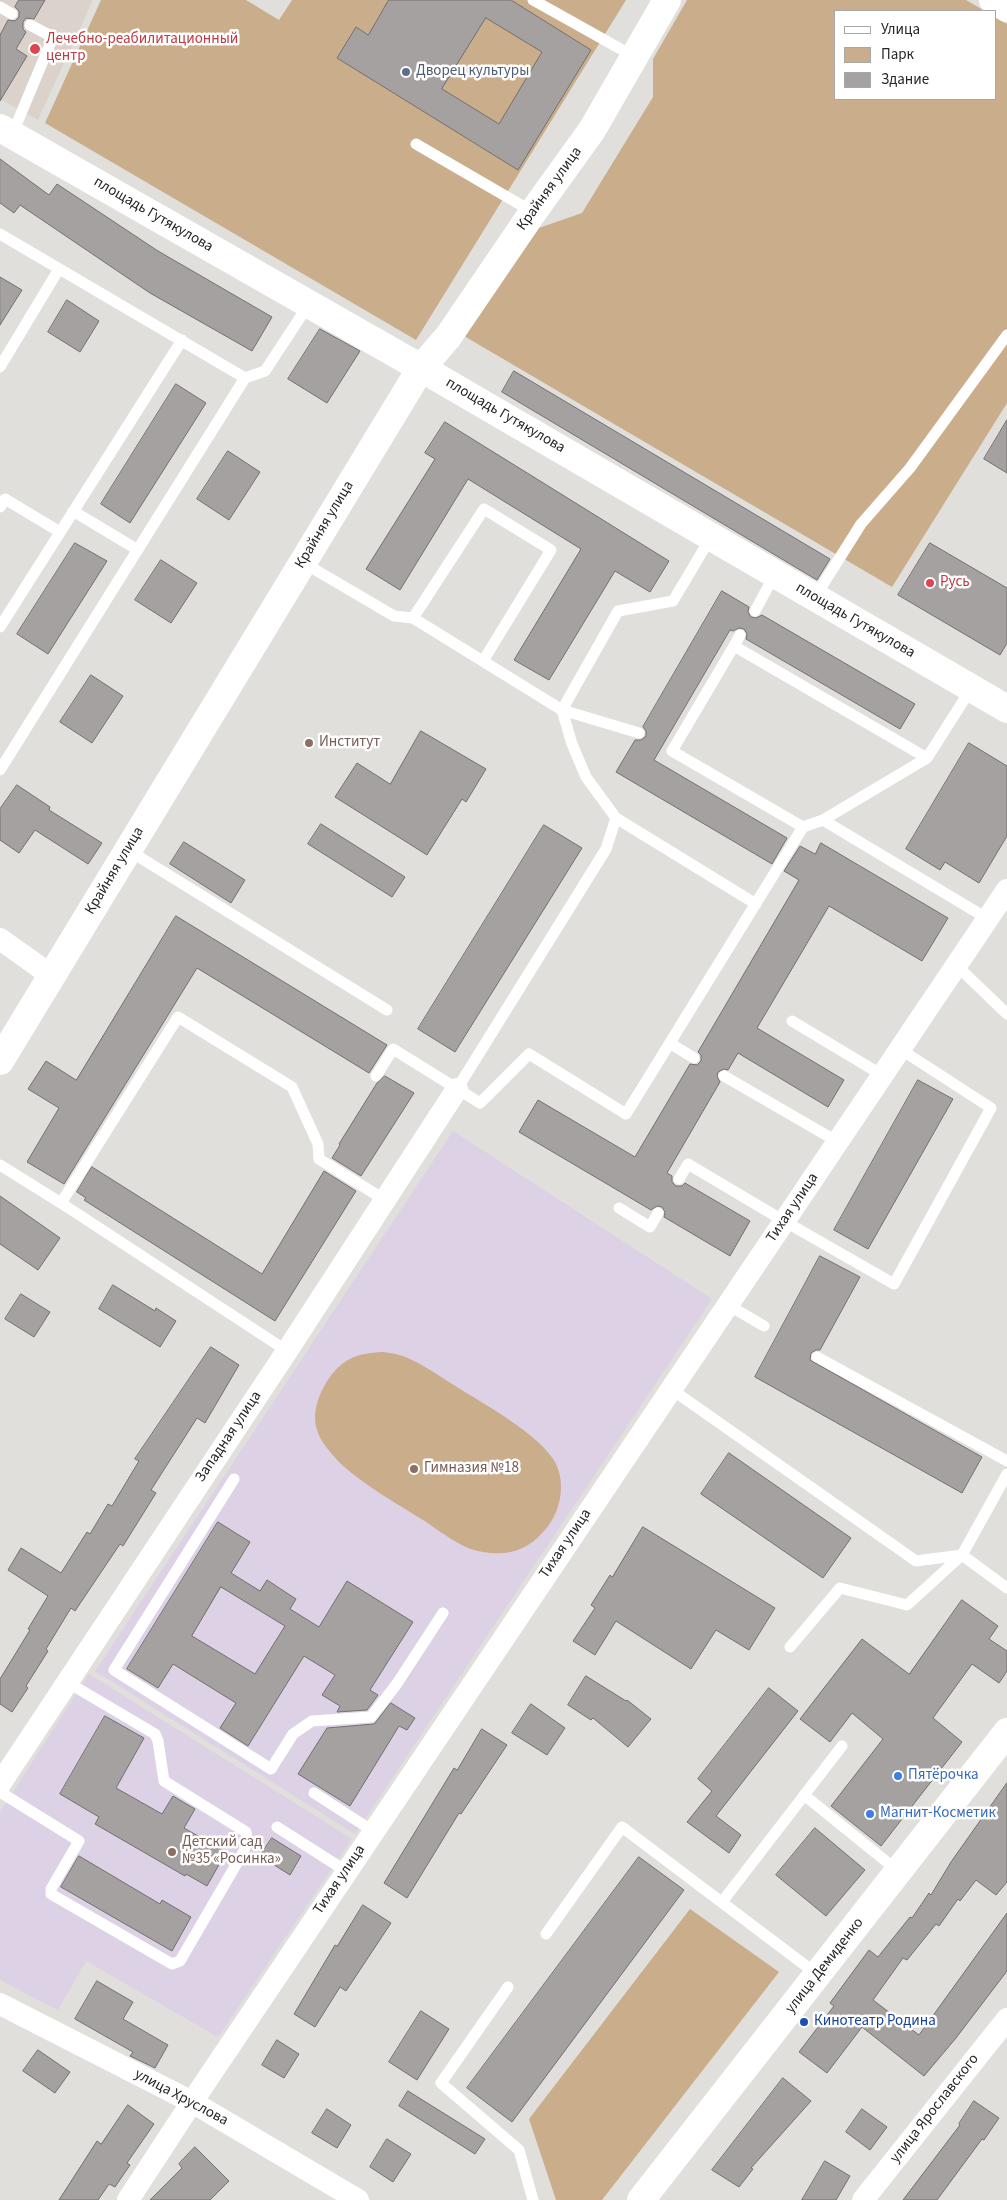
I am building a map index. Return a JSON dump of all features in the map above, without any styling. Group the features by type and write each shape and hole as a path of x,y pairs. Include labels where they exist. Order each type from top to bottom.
{"street":[{"name":"Крайняя улица","path":"0,1061 302,562 422,368 448,337 533,212 592,130 667,0"},
{"path":"993,0 1007,8"},
{"name":"площадь Гутякулова","path":"6,131 422,368 1007,709"},
{"name":"Тихая улица","path":"128,2200 346,1871 1007,890"},
{"path":"0,939 52,976"},
{"name":"Западная улица","path":"0,1784 287,1351 457,1089"},
{"name":"улица Демиденко","path":"641,2200 1007,1732"},
{"name":"улица Хруслова","path":"0,2004 192,2102 358,2200"},
{"name":"улица Ярославского","path":"863,2200 1007,2019"}],"lane":[{"path":"533,0 635,57"},
{"path":"0,7 12,14"},
{"path":"6,131 54,37 30,25"},
{"path":"416,144 533,212"},
{"path":"0,234 245,378"},
{"path":"0,368 60,269"},
{"path":"0,770 245,378 265,371 310,304"},
{"path":"815,597 861,524 910,468 1007,335"},
{"path":"0,626 182,340"},
{"path":"0,506 5,499 60,532"},
{"path":"413,618 484,509 551,550 483,661"},
{"path":"73,511 138,550"},
{"path":"711,537 673,601 618,611 562,710 572,744 586,778 616,818 756,904"},
{"path":"302,562 394,616 413,618 562,710 639,733"},
{"path":"755,611 775,574"},
{"path":"740,635 667,749 803,827"},
{"path":"734,646 928,758"},
{"path":"376,1076 393,1049 480,1103 529,1054 626,1114 671,1044 803,827 823,820 928,758 971,689"},
{"path":"457,1089 606,849 616,818"},
{"path":"823,820 988,919"},
{"path":"128,850 387,1010"},
{"path":"956,965 1007,1014"},
{"path":"62,1203 178,1017 292,1087 318,1144 319,1159 385,1200"},
{"path":"792,1021 882,1075"},
{"path":"671,1044 694,1058"},
{"path":"679,1179 688,1164 784,1222 894,1284 991,1108 900,1049"},
{"path":"724,1076 838,1142"},
{"path":"0,1165 62,1203 287,1351"},
{"path":"619,1208 650,1227 658,1214"},
{"path":"728,1305 764,1326"},
{"path":"817,1357 1007,1461"},
{"path":"671,1389 916,1561 962,1555 1007,1588"},
{"path":"790,1647 840,1588 907,1605 962,1555 1007,1474"},
{"path":"234,1479 114,1670 271,1769 293,1734 312,1721 370,1717 396,1686 443,1613"},
{"path":"0,1792 79,1841 51,1889 51,1894 172,1964 180,1961 244,1851 247,1839 246,1832 164,1781 158,1740 155,1734 68,1682"},
{"path":"722,1902 842,1746"},
{"path":"314,1793 373,1831"},
{"path":"804,1795 898,1872"},
{"path":"277,1827 346,1871"},
{"path":"546,1934 622,1827 818,1975"},
{"path":"508,1986 441,2084 519,2150 533,2200"}],"shaded area":[{"name":"Лечебно-реабилитационный центр","path":"0,0 93,0 38,120 0,99"},
{"name":"Гимназия №18","path":"453,1131 712,1299 355,1834 95,1671"},
{"name":"Детский сад №35 «Росинка»","path":"89,1674 352,1839 218,2037 86,1961 58,2010 0,1980 0,1812"}],"green space":[{"path":"101,0 246,0 279,20 292,0 626,0 416,340 45,123"},
{"path":"687,0 966,0 983,10 834,10 834,100 997,100 997,19 1007,24 1007,403 892,587 464,336 539,228 582,213 653,97 653,59"},
{"path":"383,1352 405,1357 429,1369 510,1420 547,1451 559,1471 561,1480 560,1499 549,1525 530,1544 516,1551 501,1553 483,1552 467,1547 371,1488 342,1465 325,1446 318,1432 315,1417 317,1403 326,1383 337,1368 350,1359 365,1354"},
{"path":"690,1909 779,1972 602,2200 556,2200 529,2119"}],"building":[{"path":"19,0 45,0 34,19 26,18 23,22 23,29 26,32 16,49 27,56 0,101 0,35 8,20 15,21 19,17 19,11 15,7"},
{"name":"Дворец культуры","path":"389,0 511,0 591,50 518,170 337,58 356,27 368,35","holes":["486,18 542,52 499,124 442,89"]},
{"path":"0,159 49,195 57,184 158,251 272,317 252,351 150,293 20,205 14,213 0,203"},
{"path":"0,277 22,290 0,325"},
{"path":"67,300 99,321 80,352 48,332"},
{"path":"320,329 360,351 327,403 288,379"},
{"path":"514,371 830,559 817,580 502,392"},
{"path":"176,384 206,403 130,523 101,504"},
{"path":"1007,420 1007,473 984,459"},
{"path":"445,422 669,561 650,592 615,571 549,680 514,660 581,549 468,479 400,590 366,569 435,459 425,453"},
{"path":"228,451 260,472 229,520 197,499"},
{"path":"75,543 107,561 48,654 17,634"},
{"path":"930,543 1007,588 1007,643 1000,655 898,595"},
{"path":"161,560 197,583 171,623 135,600"},
{"path":"722,591 749,607 748,612 751,617 756,618 762,615 915,704 900,729 746,639 747,634 744,629 730,630 654,760 787,838 772,864 616,772 635,740 641,740 646,736 646,731 643,727"},
{"path":"91,675 123,696 92,743 60,722"},
{"path":"421,731 486,769 466,802 462,799 427,855 335,797 357,763 390,784"},
{"path":"969,743 1007,766 1007,836 979,883 945,862 940,870 906,849"},
{"path":"17,785 50,807 49,810 102,843 88,864 35,830 19,853 0,840 0,809"},
{"path":"321,824 405,877 392,897 308,844"},
{"path":"544,825 582,848 455,1052 418,1029"},
{"path":"184,842 245,880 231,903 170,864"},
{"path":"821,843 948,918 922,961 829,906 757,1028 844,1080 828,1107 738,1053 728,1070 724,1069 718,1072 717,1076 720,1082 667,1173 672,1176 672,1182 676,1186 682,1186 685,1183 750,1221 730,1256 664,1217 665,1212 662,1207 657,1206 651,1210 519,1132 538,1100 635,1157 690,1064 697,1065 701,1061 701,1055 698,1052 799,880 784,871 800,846 815,854"},
{"path":"176,916 387,1045 369,1073 197,968 64,1184 27,1162 59,1108 28,1089 46,1061 76,1080"},
{"path":"385,1076 414,1093 361,1176 332,1158 377,1083"},
{"path":"918,1080 953,1099 868,1249 834,1230"},
{"path":"92,1167 262,1274 324,1171 356,1191 275,1321 84,1200 86,1198 77,1192"},
{"path":"0,1196 60,1238 38,1270 0,1244"},
{"path":"820,1256 860,1277 820,1350 811,1353 810,1360 982,1457 962,1493 755,1377"},
{"path":"113,1285 155,1311 156,1308 176,1321 160,1347 99,1309"},
{"path":"21,1294 50,1312 34,1337 5,1319"},
{"path":"211,1347 239,1365 205,1423 197,1418 151,1490 156,1493 123,1546 120,1544 75,1611 71,1608 46,1649 48,1651 26,1686 28,1688 12,1712 0,1704 0,1679 48,1596 8,1570 21,1548 61,1573 87,1532 90,1534 108,1504 112,1506 139,1461 135,1459"},
{"path":"729,1453 851,1538 823,1578 701,1494"},
{"path":"218,1522 250,1542 231,1573 260,1591 267,1580 296,1599 290,1609 319,1627 347,1581 413,1622 370,1690 378,1695 367,1710 337,1712 340,1706 322,1695 335,1675 304,1656 248,1746 220,1728 236,1703 173,1664 158,1688 127,1669","holes":["221,1587 285,1626 255,1674 192,1636"]},
{"path":"643,1527 775,1608 749,1650 716,1630 691,1669 616,1621 595,1655 573,1641 595,1608 591,1605 610,1575 612,1577"},
{"path":"962,1600 998,1626 989,1639 1007,1651 1007,1671 999,1683 972,1664 933,1718 962,1742 881,1846 831,1806 883,1739 852,1713 830,1742 800,1719 862,1639 909,1674"},
{"path":"586,1676 627,1700 651,1719 628,1747 593,1718 591,1720 568,1705"},
{"path":"769,1688 798,1711 716,1816 741,1835 729,1853 687,1822 712,1791 698,1779"},
{"path":"391,1703 415,1718 407,1730 399,1726 350,1806 298,1774 327,1728 374,1724"},
{"path":"531,1704 565,1728 547,1755 512,1733"},
{"path":"105,1716 144,1738 116,1788 162,1814 173,1796 195,1809 184,1828 226,1852 207,1886 186,1874 185,1876 95,1824 99,1817 60,1794"},
{"path":"482,1729 507,1745 461,1814 459,1813 407,1898 384,1883 454,1768 457,1770"},
{"path":"1007,1783 1007,1882 996,1895 976,1880 960,1901 958,1899 939,1926 936,1924 907,1960 903,1958 873,2000 919,2035 1007,1913 1007,1971 956,2038 924,2076 862,2027 827,2073 799,2052 834,2006 830,2003 869,1950 878,1957 910,1917 912,1918 929,1893 931,1895 951,1862"},
{"path":"815,1828 865,1870 826,1916 776,1875"},
{"path":"272,1838 301,1856 290,1875 260,1856"},
{"path":"79,1856 160,1904 162,1900 191,1917 172,1951 61,1887"},
{"path":"639,1857 684,1890 512,2122 467,2088"},
{"path":"363,1905 391,1923 346,1991 340,1987 315,2027 294,2014 335,1945 337,1946"},
{"path":"97,1981 133,2002 123,2019 168,2045 155,2068 130,2056 133,2052 75,2019"},
{"path":"421,2011 449,2029 417,2080 389,2062"},
{"path":"277,2040 299,2054 284,2078 262,2065"},
{"path":"38,2050 70,2072 55,2093 23,2071"},
{"path":"783,2078 811,2101 751,2168 753,2169 739,2187 712,2170"},
{"path":"408,2091 485,2139 475,2154 399,2106"},
{"path":"974,2101 999,2118 984,2140 982,2139 937,2200 903,2200 960,2125"},
{"path":"128,2105 154,2124 127,2163 130,2165 115,2187 109,2184 98,2200 59,2200 97,2141 101,2144"},
{"path":"327,2109 351,2125 337,2148 312,2133"},
{"path":"862,2109 887,2127 870,2150 846,2132"},
{"path":"387,2139 411,2154 393,2182 370,2167"},
{"path":"195,2147 229,2181 210,2200 150,2200 182,2168 179,2164"},
{"path":"825,2161 850,2176 836,2200 802,2200"}],"place":[{"name":"Лечебно-реабилитационный центр","path":"35,49"},
{"name":"Дворец культуры","path":"406,72"},
{"name":"Русь","path":"930,583"},
{"name":"Институт","path":"309,743"},
{"name":"Гимназия №18","path":"414,1469"},
{"name":"Пятёрочка","path":"898,1776"},
{"name":"Магнит-Косметик","path":"870,1814"},
{"name":"Детский сад №35 «Росинка»","path":"172,1852"},
{"name":"Кинотеатр Родина","path":"804,2022"}]}
